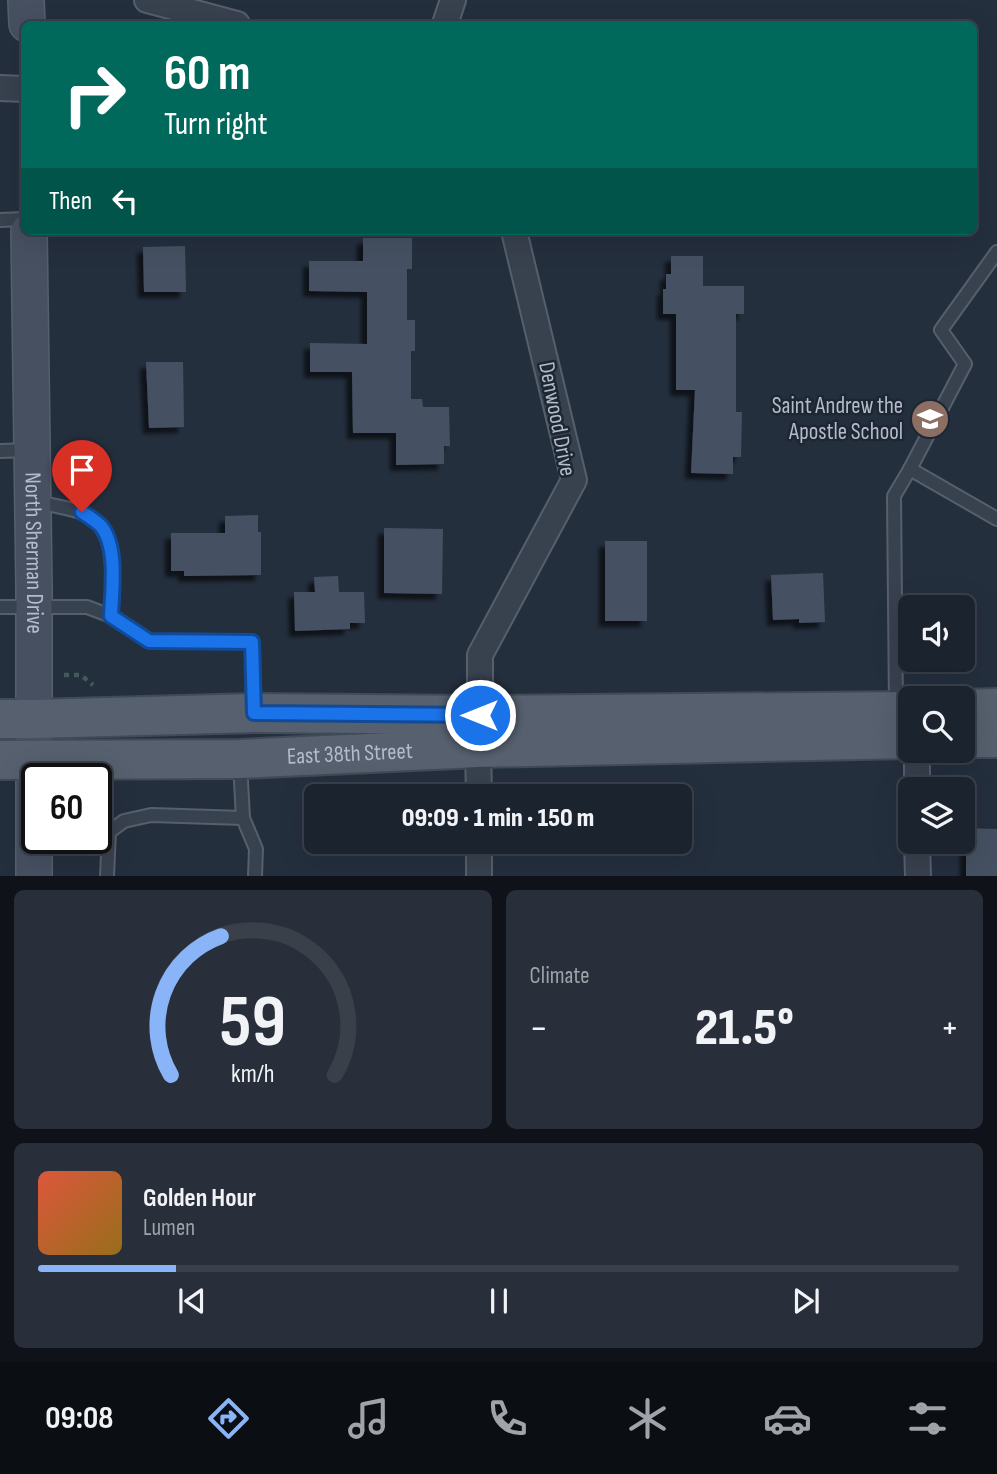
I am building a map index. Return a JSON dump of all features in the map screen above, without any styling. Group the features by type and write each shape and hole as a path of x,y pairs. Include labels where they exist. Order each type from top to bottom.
{"main road":[{"path":"26,0 26,21"},
{"name":"North Sherman Drive","path":"29,235 16,450 33,501 17,607 17,760 34,876"},
{"path":"975,709 997,708"},
{"name":"East 38th Street","path":"17,719 254,713 479,731"},
{"name":"East 38th Street","path":"17,760 240,759 479,731 898,720"},
{"path":"975,738 997,738"}],"street":[{"path":"147,0 226,21"},
{"path":"446,21 453,0"},
{"path":"0,88 21,89"},
{"name":"Denwood Drive","path":"479,784 480,655 574,480 515,235"},
{"path":"479,854 479,876"},
{"path":"917,854 918,876"}],"lane":[{"path":"0,220 21,219"},
{"path":"903,686 894,496 965,364 941,330 997,252"},
{"path":"910,469 997,519"},
{"path":"33,501 82,512 100,525 108,539 113,566 111,616"},
{"path":"17,607 87,607 111,616 149,641 252,642 254,713"},
{"path":"240,759 243,818 256,849 255,876"},
{"path":"107,876 109,832 124,821 151,815 243,818"}],"building":[{"path":"363,238 412,238 412,269 407,269 407,320 415,320 415,351 411,351 411,399 422,399 423,407 449,407 450,446 444,446 444,464 396,465 396,433 353,433 352,372 310,372 310,343 367,344 367,292 309,291 309,261 363,261"},
{"path":"185,246 186,292 144,292 143,247"},
{"path":"671,256 703,256 703,286 744,286 744,314 736,314 736,412 742,412 741,457 733,457 733,474 691,473 695,390 676,390 676,314 663,314 663,289 666,289 666,274 671,274"},
{"path":"146,362 183,362 184,427 149,428"},
{"path":"258,515 258,532 261,532 261,575 184,576 184,571 171,571 171,533 225,533 225,516"},
{"path":"384,528 443,529 442,594 384,593"},
{"path":"605,541 647,541 647,621 605,621"},
{"path":"823,573 825,622 773,620 771,575"},
{"path":"338,576 339,592 364,592 365,623 350,623 350,629 295,631 294,592 315,592 314,577"},
{"path":"975,828 997,829 997,876 966,876 966,854 975,854"}],"place":[{"name":"Saint Andrew the Apostle School","path":"930,419"}],"route":[{"path":"82,512 100,525 108,539 113,566 111,616 149,641 252,642 254,713 480,715"}]}
